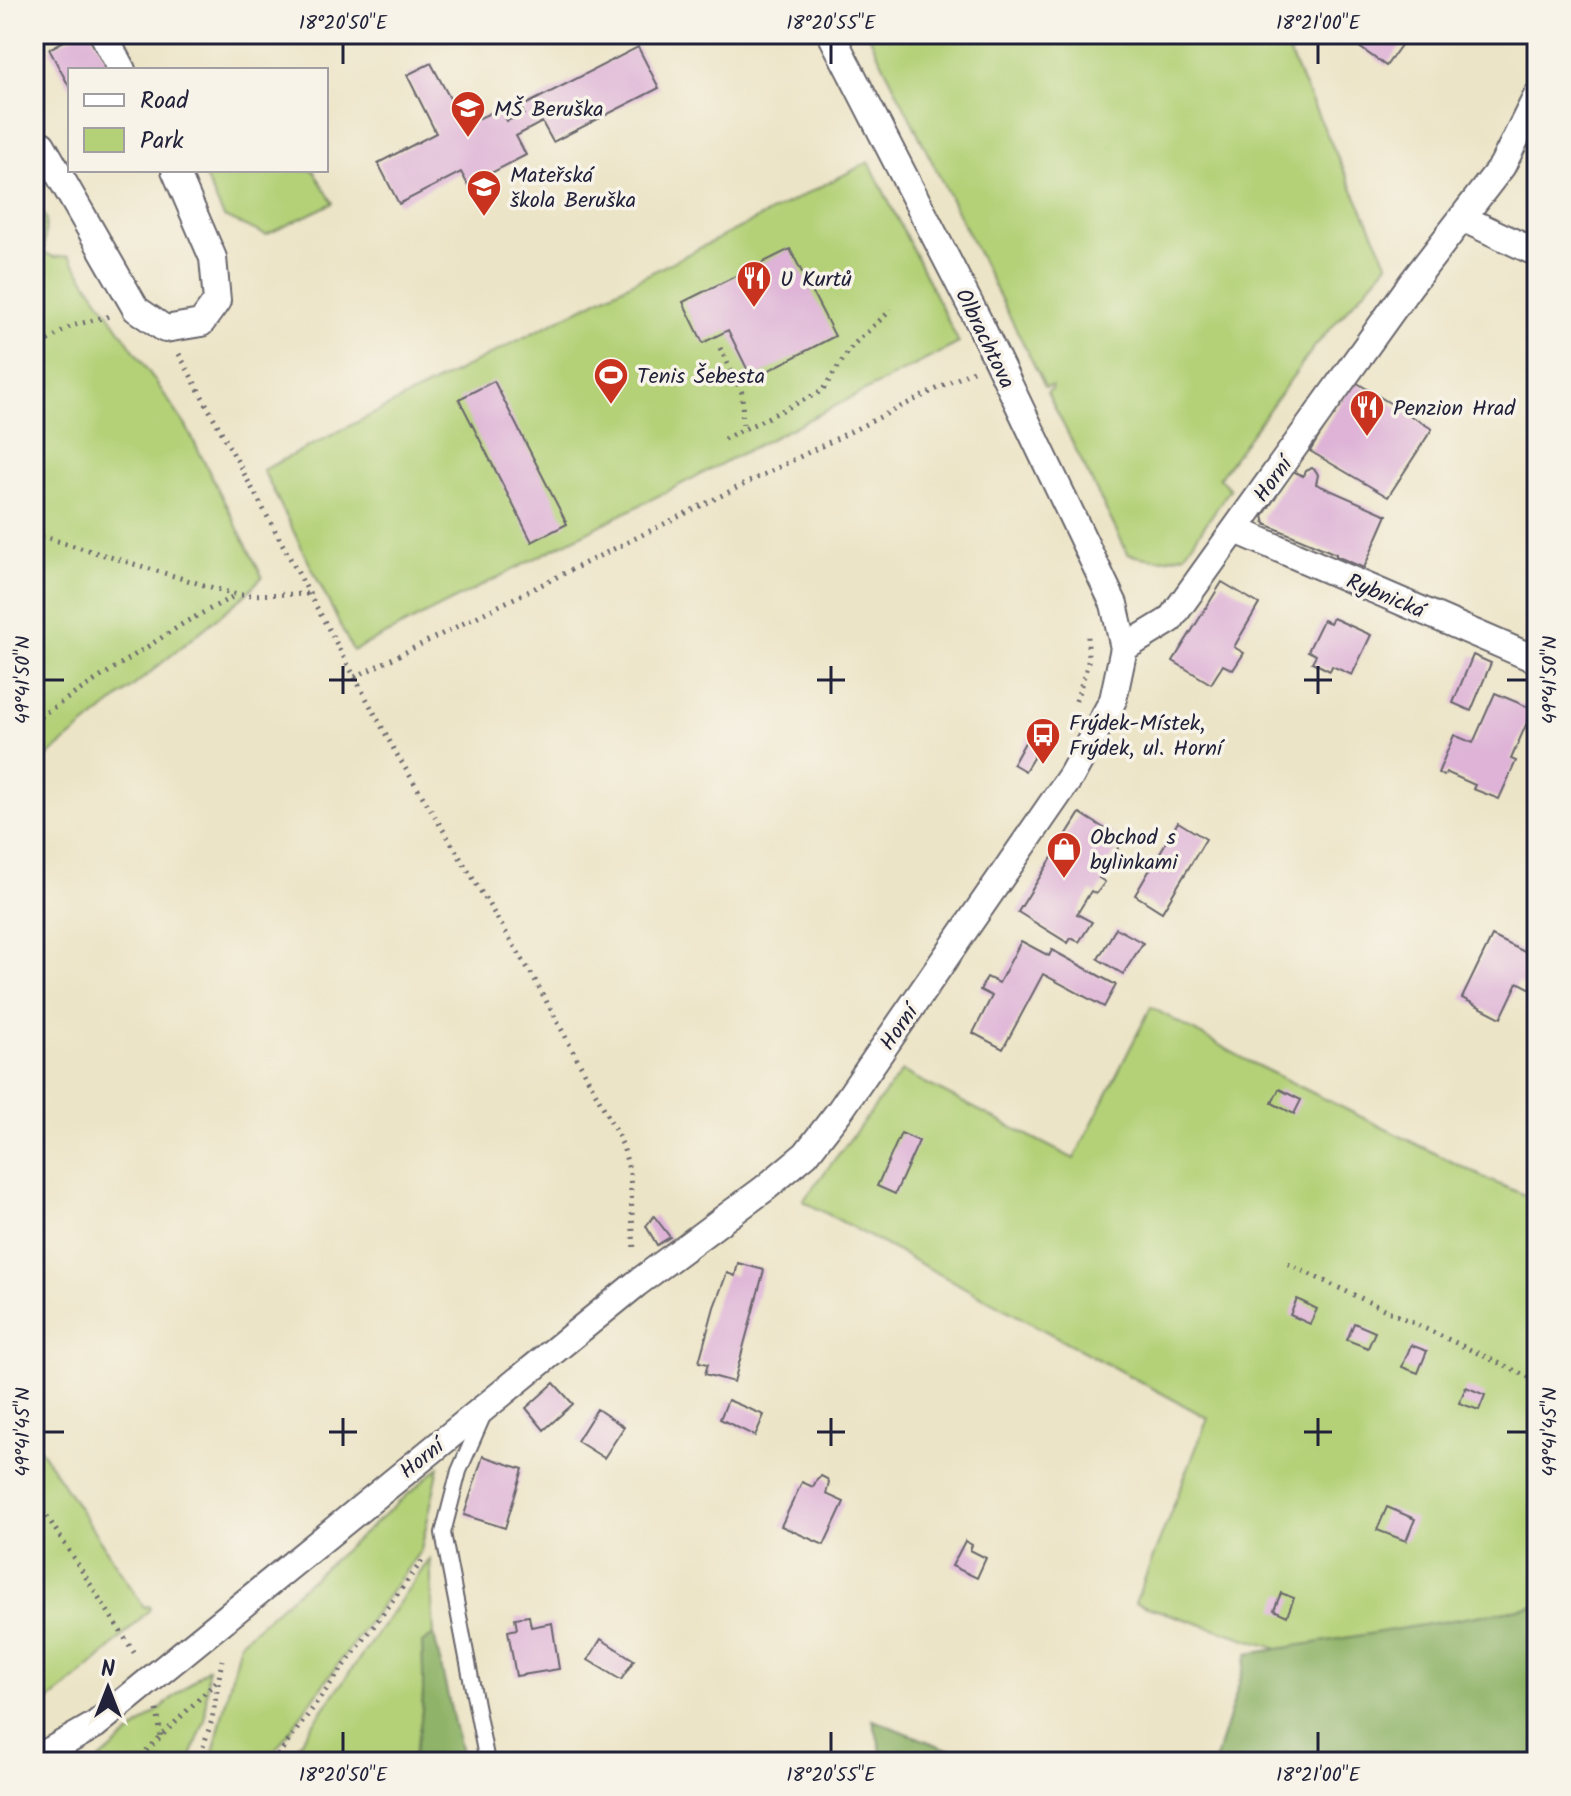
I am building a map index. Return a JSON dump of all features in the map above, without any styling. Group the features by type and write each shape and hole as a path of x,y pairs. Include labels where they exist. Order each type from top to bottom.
{"street":[{"path":"103,34 121,68"},
{"name":"Olbrachtova","path":"831,34 980,324 1114,604 1124,648"},
{"name":"Horní","path":"34,1760 95,1725 636,1284 806,1154 841,1109 1071,776 1113,700 1124,648 1170,620 1403,295 1502,166 1537,96"},
{"path":"42,145 136,309 165,329 201,323 217,301 213,258 176,172"},
{"path":"1462,218 1537,253"},
{"name":"Rybnická","path":"1236,530 1537,660"}],"lane":[{"path":"487,1762 443,1533 459,1471 488,1403"}],"path":[{"path":"34,349 71,326 136,309"},
{"path":"724,439 822,391 852,346 891,310"},
{"path":"165,329 396,753 535,980 623,1146 630,1174 636,1284"},
{"path":"720,348 742,393 743,431"},
{"path":"354,678 977,369"},
{"path":"34,534 237,595 309,594"},
{"path":"34,722 184,623 237,595"},
{"path":"1071,712 1088,663 1088,626"},
{"path":"1288,1264 1537,1381"},
{"path":"34,1496 127,1643 153,1677"},
{"path":"275,1759 443,1533"},
{"path":"198,1762 212,1720 222,1656 219,1623"},
{"path":"135,1762 218,1680"},
{"path":"275,1759 318,1762"}],"green space":[{"path":"868,34 1280,34 1388,264 1315,346 1219,478 1230,489 1185,554 1156,559 1128,554 1047,392 1052,386 1045,387"},
{"name":"Tenis Šebesta","path":"869,162 959,343 353,651 263,470"},
{"path":"314,172 333,203 266,235 224,217 203,173"},
{"path":"34,199 46,218 44,253 54,257 69,256 186,426 263,578 34,767"},
{"path":"1151,1007 1250,1062 1491,1181 1537,1200 1537,1606 1281,1650 1135,1603 1208,1418 803,1201 902,1071 1074,1159"},
{"path":"34,1440 144,1607 149,1606 150,1609 80,1675 34,1711"},
{"path":"439,1467 421,1550 267,1762 211,1762 240,1642"},
{"path":"430,1559 434,1635 422,1643 421,1718 411,1762 286,1762"},
{"path":"1537,1606 1537,1762 1215,1762 1248,1654"},
{"path":"434,1635 463,1762 411,1762 421,1718 422,1643"},
{"path":"208,1668 205,1720 189,1762 97,1762"},
{"path":"873,1720 981,1762 881,1762 883,1758"}],"building":[{"path":"77,34 92,34 111,68 68,68 68,84 49,49"},
{"path":"1356,34 1409,34 1386,66 1351,41"},
{"path":"638,47 659,88 553,142 542,122 516,136 526,155 468,185 461,172 399,204 378,163 436,133 407,75 431,63 462,121 469,123 501,108 507,121 524,114 521,107"},
{"name":"U Kurtů","path":"790,249 835,336 752,379 728,330 703,343 683,302"},
{"path":"494,381 567,524 532,542 459,399"},
{"path":"1354,381 1432,429 1388,497 1310,451"},
{"path":"1312,468 1318,475 1316,484 1387,515 1364,568 1265,524 1263,516 1293,471 1303,476 1305,471"},
{"path":"1222,582 1259,604 1234,647 1244,653 1233,670 1223,665 1211,684 1173,661"},
{"path":"1333,618 1371,635 1352,675 1332,666 1330,671 1312,662 1316,655 1308,651 1323,620 1330,623"},
{"path":"1473,655 1491,663 1471,711 1453,703"},
{"path":"1495,693 1533,709 1511,759 1516,761 1499,799 1473,789 1475,785 1446,772 1444,776 1438,773 1454,735 1473,743"},
{"path":"1028,737 1041,745 1025,771 1013,764"},
{"path":"1080,813 1123,840 1099,878 1105,882 1096,894 1091,891 1077,914 1092,922 1079,942 1071,938 1068,943 1018,912"},
{"path":"1178,822 1206,839 1162,912 1135,895"},
{"path":"1116,928 1143,943 1123,974 1098,959"},
{"path":"1492,936 1533,956 1532,960 1537,962 1537,992 1518,982 1501,1018 1462,998"},
{"path":"1021,941 1049,956 1052,950 1116,985 1104,1007 1043,974 1003,1049 973,1033 992,996 980,990 987,977 999,983"},
{"path":"1279,1089 1301,1100 1294,1114 1272,1103"},
{"path":"901,1133 919,1141 895,1194 877,1186"},
{"path":"654,1216 670,1237 657,1245 646,1226"},
{"path":"738,1263 764,1270 734,1382 705,1374 708,1364 699,1362 727,1273 735,1276"},
{"path":"1297,1299 1317,1309 1310,1324 1290,1315"},
{"path":"1354,1323 1375,1332 1368,1348 1347,1340"},
{"path":"1411,1345 1427,1351 1418,1373 1402,1367"},
{"path":"554,1383 573,1404 544,1430 526,1408"},
{"path":"1466,1387 1485,1395 1479,1410 1459,1403"},
{"path":"728,1400 764,1415 755,1436 720,1419"},
{"path":"597,1409 624,1427 604,1458 577,1441"},
{"path":"483,1456 523,1469 505,1528 464,1515"},
{"path":"821,1476 829,1482 826,1494 844,1502 824,1545 781,1526 802,1482 813,1487"},
{"path":"1387,1507 1415,1519 1406,1541 1377,1530"},
{"path":"965,1541 972,1545 970,1550 986,1558 977,1578 952,1566"},
{"path":"1281,1593 1294,1598 1287,1616 1274,1610"},
{"path":"529,1616 531,1627 552,1623 559,1669 516,1676 508,1631 517,1629 515,1618"},
{"path":"601,1639 634,1660 621,1680 588,1660"}],"place":[{"name":"MŠ Beruška","path":"468,139"},
{"name":"Mateřská škola Beruška","path":"484,218"},
{"name":"U Kurtů","path":"754,309"},
{"name":"Tenis Šebesta","path":"611,406"},
{"name":"Penzion Hrad","path":"1367,438"},
{"name":"Frýdek-Místek, Frýdek, ul. Horní","path":"1043,766"},
{"name":"Obchod s bylinkami","path":"1064,880"}]}
